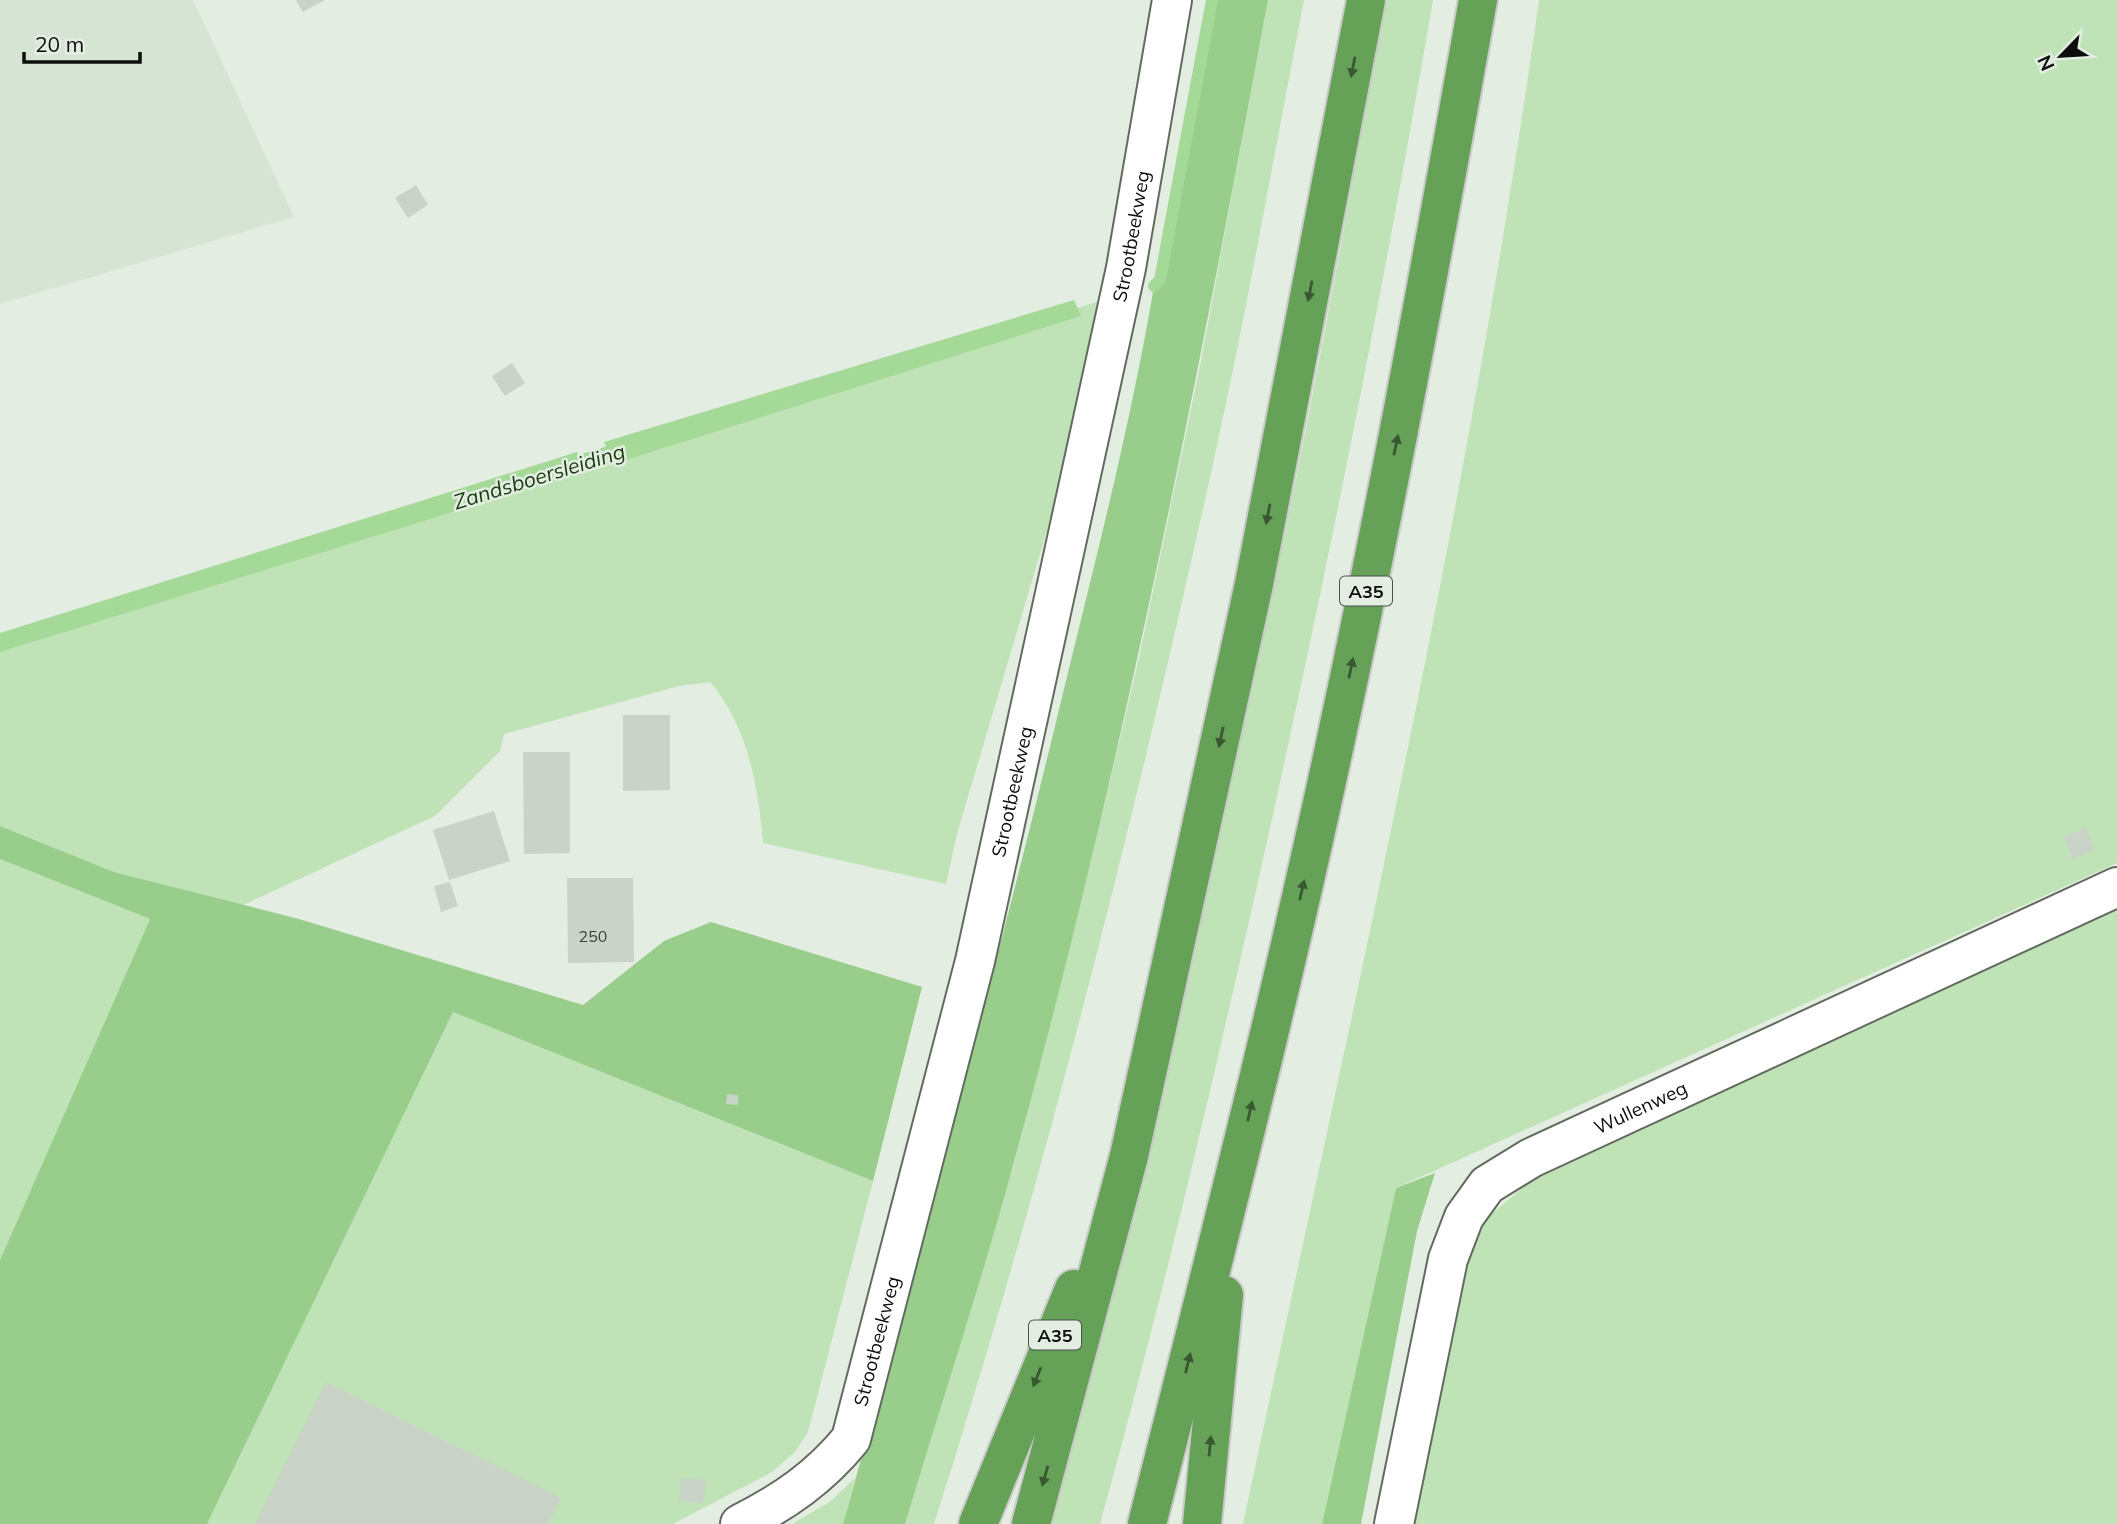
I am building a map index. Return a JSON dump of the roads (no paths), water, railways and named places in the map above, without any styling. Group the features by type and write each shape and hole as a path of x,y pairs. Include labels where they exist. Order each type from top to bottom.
{"highway":[{"name":"A35","path":"1031,1524 1129,1156 1254,584 1366,0"},
{"name":"A35","path":"1147,1524 1235,1178 1342,713 1411,374 1478,0"},
{"name":"A35","path":"978,1524 1129,1156"},
{"name":"A35","path":"1202,1524 1235,1178"}],"street":[{"name":"Strootbeekweg","path":"740,1524 790,1496 828,1468 851,1439 975,961 1126,268 1172,0"},
{"name":"Wullenweg","path":"1394,1524 1448,1259 1464,1217 1487,1185 1531,1158 2117,887"}],"water":[{"path":"1074,300 1081,316 613,464 604,442"},
{"path":"577,452 582,472 0,652 0,633"}],"waterway":[{"path":"1154,286 1160,280 1212,0"},
{"name":"Zandsboersleiding","path":"566,465 622,448"}]}
